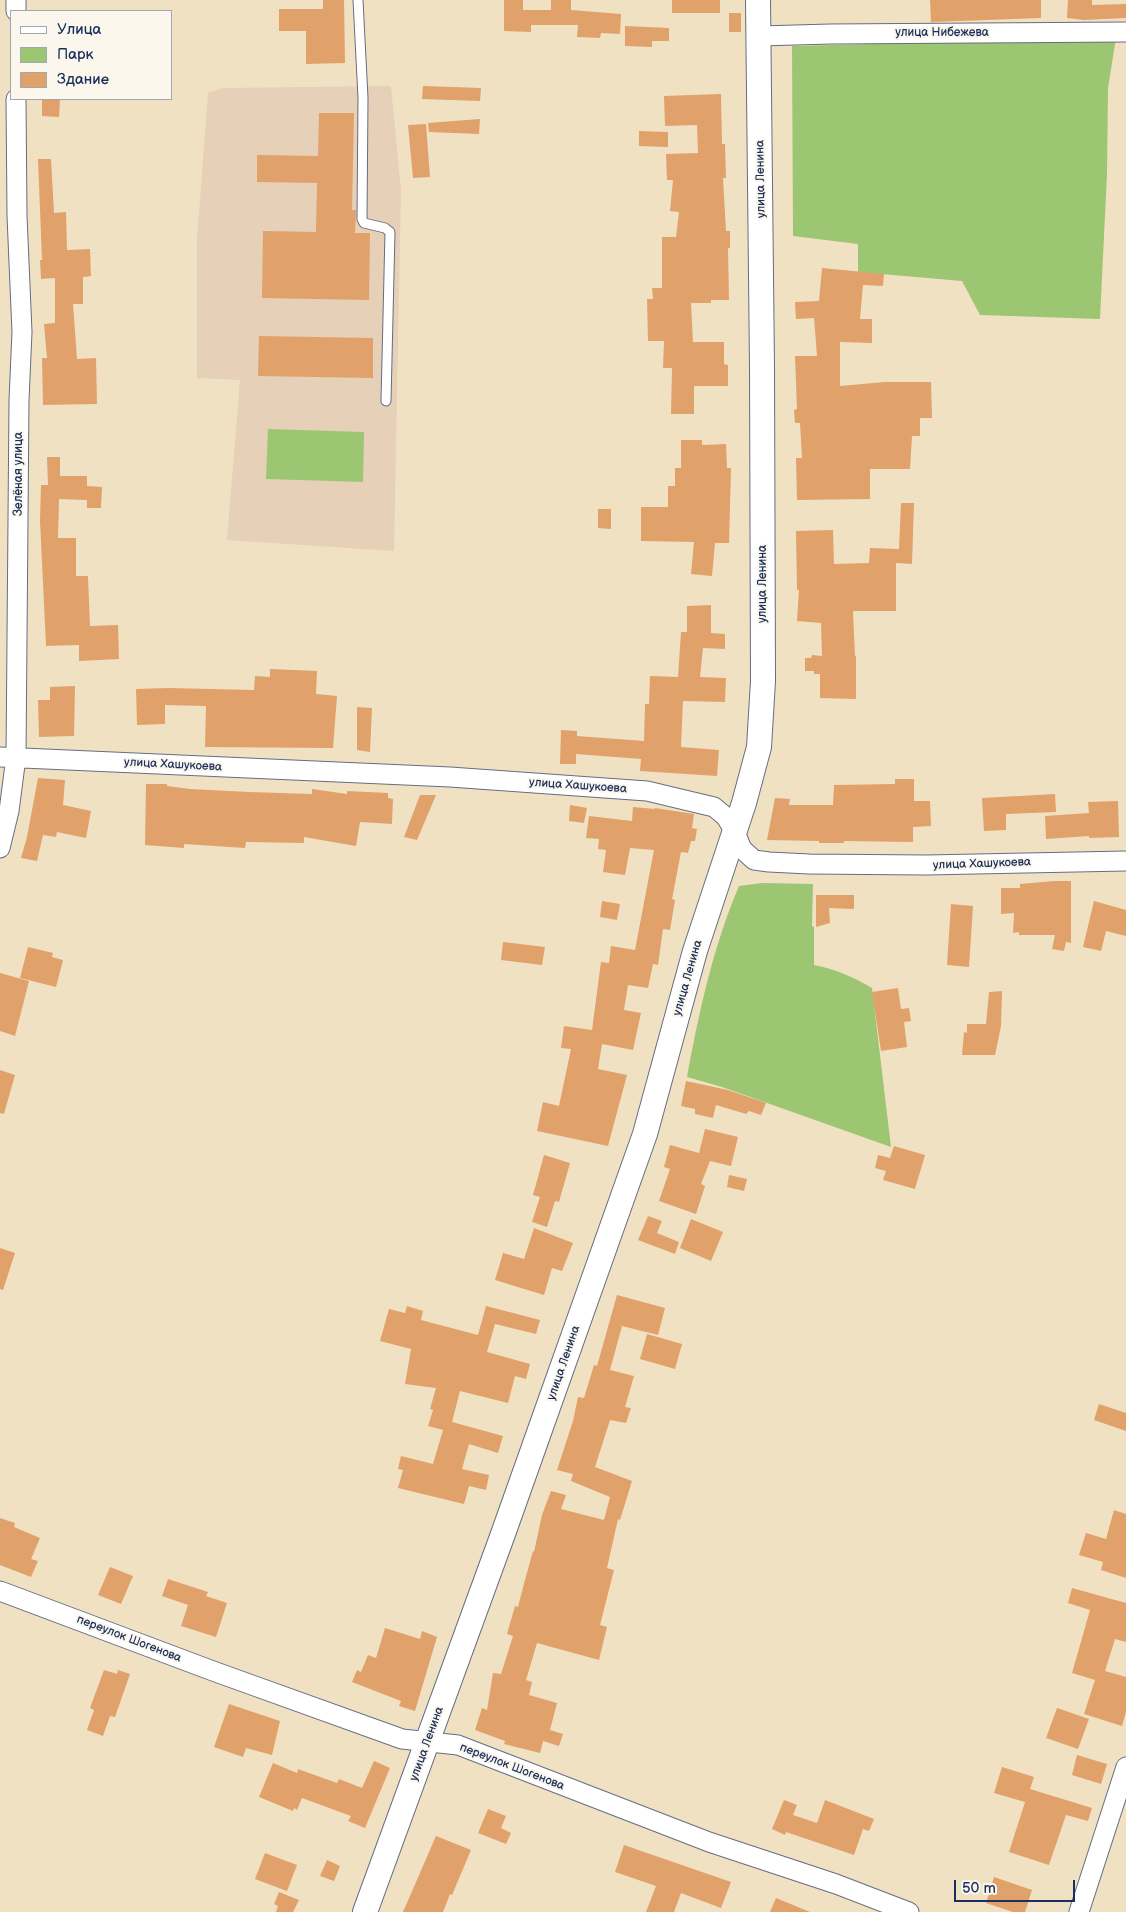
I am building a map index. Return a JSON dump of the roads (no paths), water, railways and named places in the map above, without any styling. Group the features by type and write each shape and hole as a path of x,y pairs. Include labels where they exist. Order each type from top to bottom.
{"street":[{"name":"улица Ленина","path":"365,1912 549,1407 645,1134 695,951 735,832 759,747 762,710 762,367 758,0"},
{"name":"улица Нибежева","path":"759,36 1126,32"},
{"name":"Зелёная улица","path":"0,848 9,811 8,757 22,332 16,100"},
{"name":"улица Хашукоева","path":"8,757 422,775 647,791 714,807 726,817 742,849 754,860 769,862 926,865 1126,861"},
{"name":"переулок Шогенова","path":"0,1591 402,1738 458,1745 710,1842 827,1881 909,1912"},
{"path":"1079,1912 1126,1767"}],"lane":[{"path":"358,0 363,98 362,219 364,223 385,228 390,232 386,401"}]}
